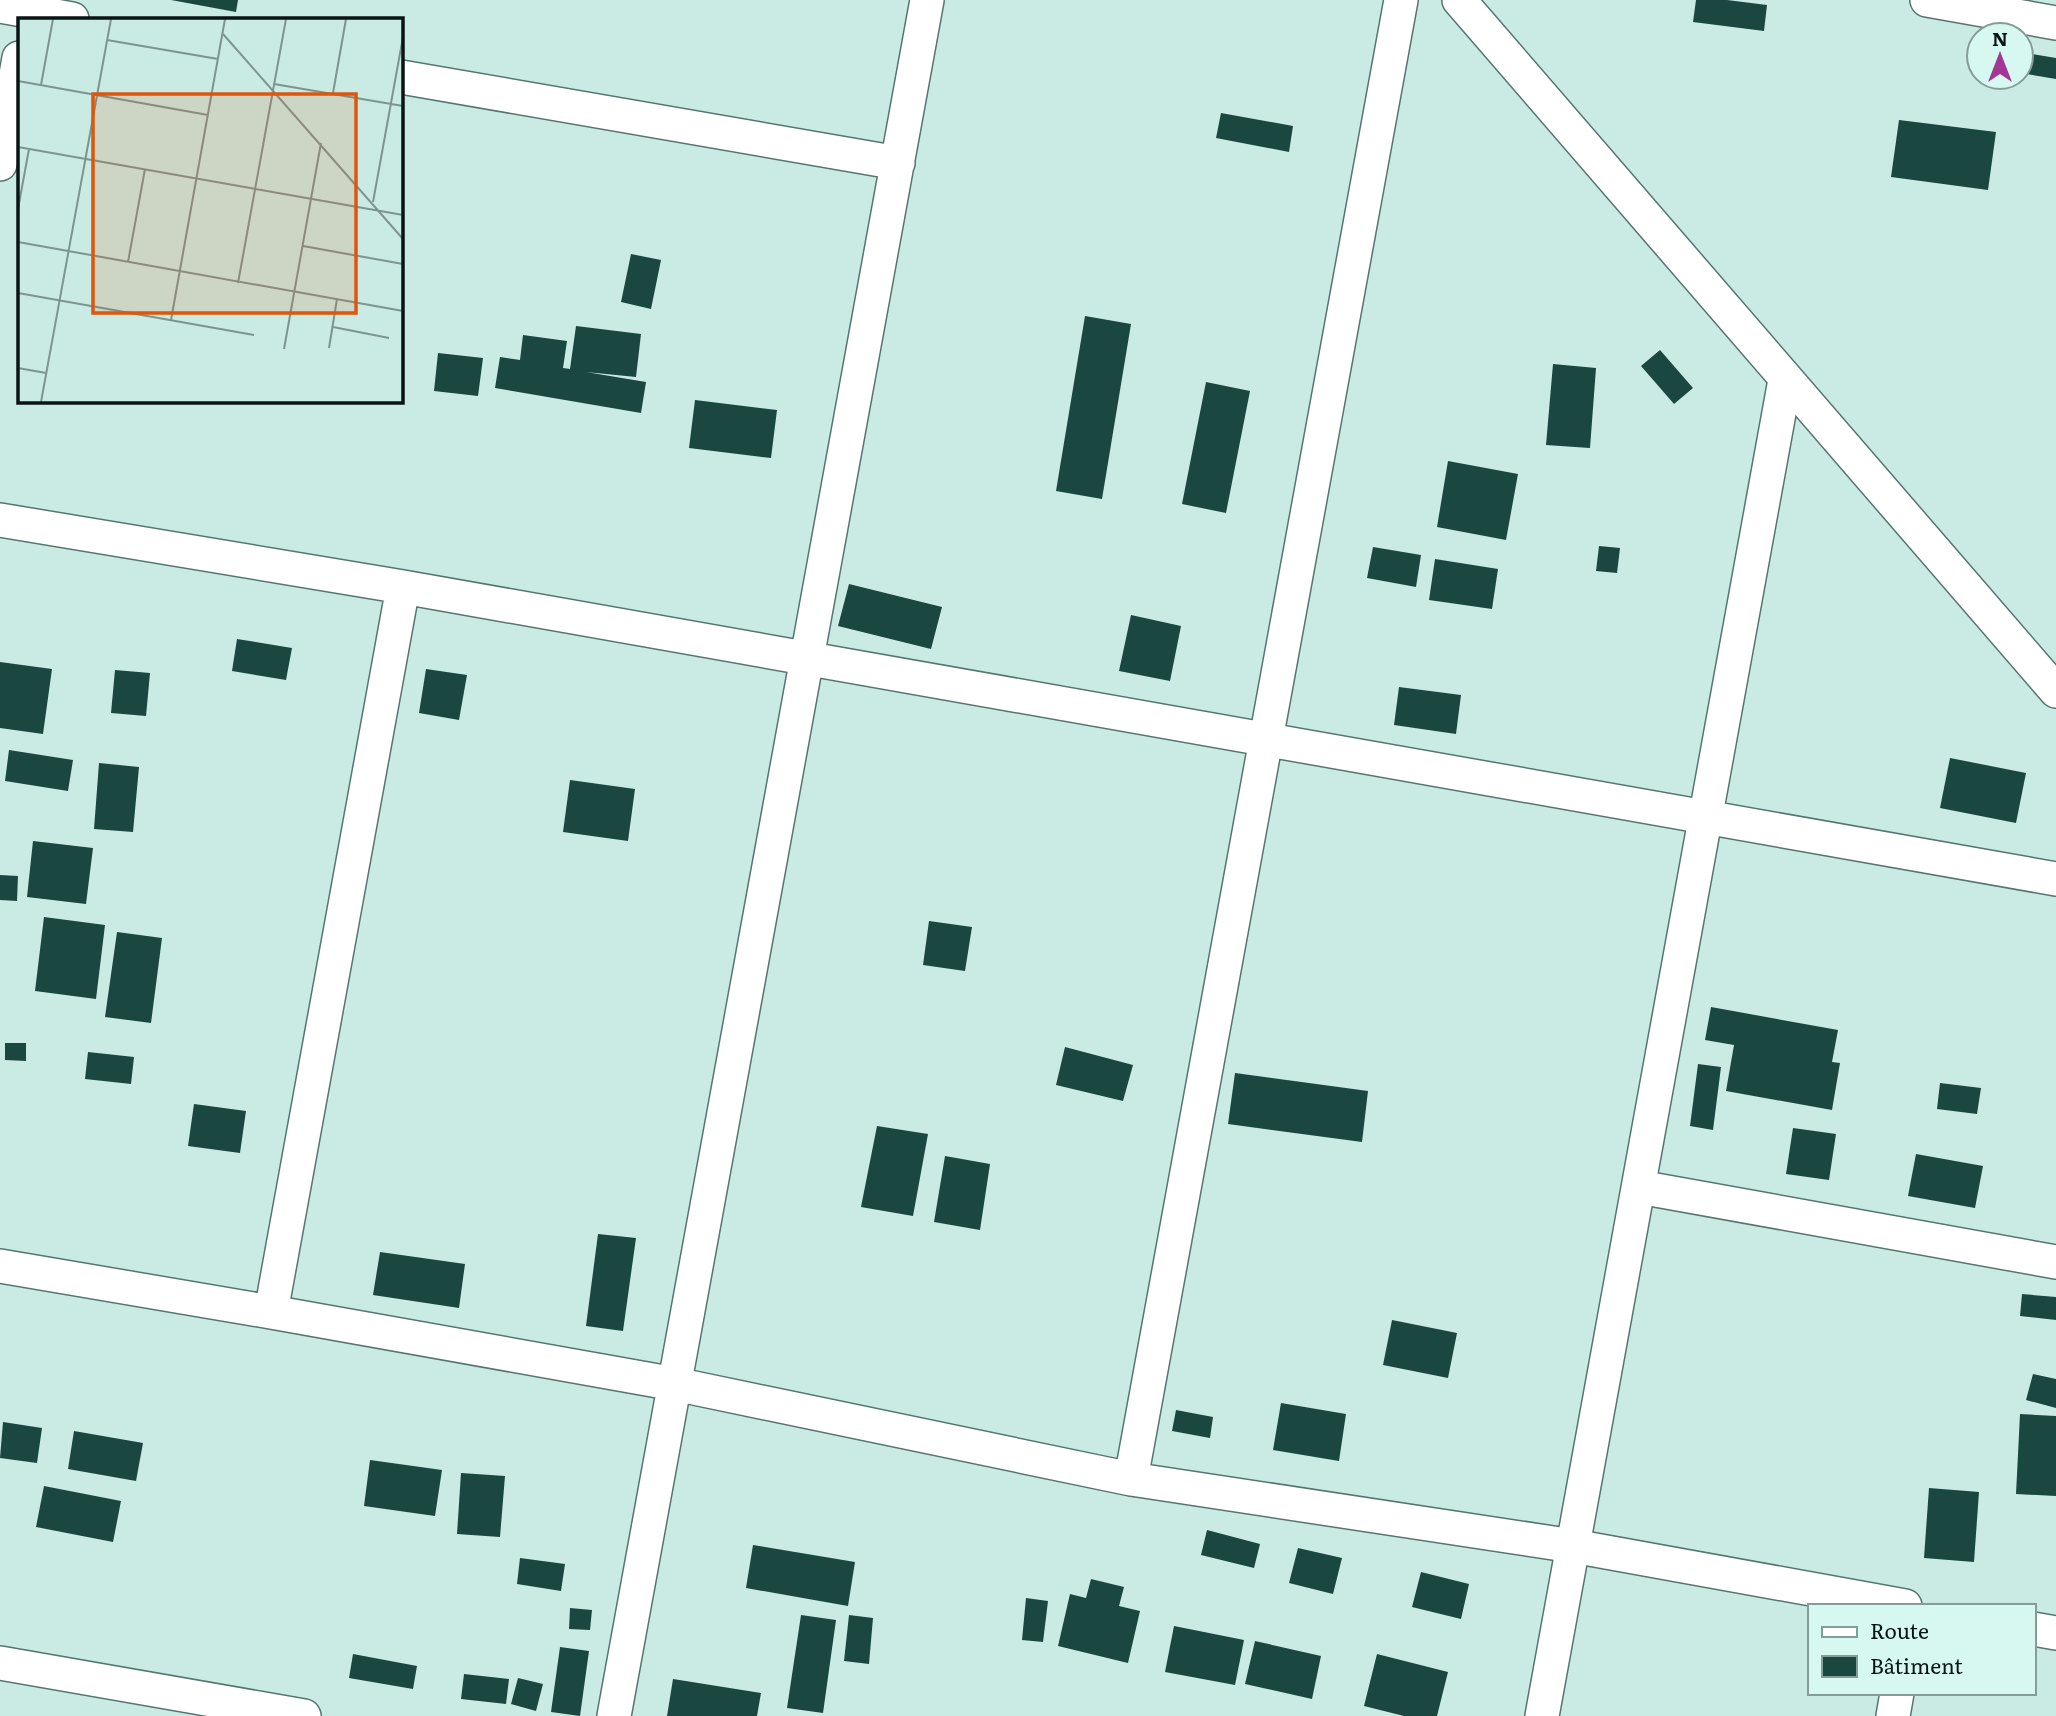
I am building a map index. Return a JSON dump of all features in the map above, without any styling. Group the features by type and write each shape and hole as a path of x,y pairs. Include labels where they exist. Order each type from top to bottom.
{"street":[{"path":"614,1716 928,0"},
{"path":"1131,1479 1401,0"},
{"path":"1459,0 2056,691"},
{"path":"1927,0 2056,23"},
{"path":"21,9 67,18"},
{"path":"0,163 18,64"},
{"path":"402,76 898,163"},
{"path":"1542,1716 1785,380"},
{"path":"0,520 403,587 2056,879"},
{"path":"271,1312 403,587"},
{"path":"1639,1187 2056,1262"},
{"path":"0,1266 675,1384 1131,1479 1573,1546 1894,1604"},
{"path":"2035,1629 2056,1633"},
{"path":"0,1663 304,1716"},
{"path":"1893,1716 1897,1695"}],"building":[{"path":"171,0 238,0 236,12"},
{"path":"1696,0 1727,0 1767,5 1764,31 1693,22"},
{"path":"2035,54 2056,58 2056,79 2035,75"},
{"path":"1221,113 1293,126 1289,152 1216,138"},
{"path":"1899,120 1996,132 1988,190 1891,177"},
{"path":"631,254 661,260 651,309 621,302"},
{"path":"1085,316 1131,324 1102,499 1056,491"},
{"path":"576,326 641,334 636,377 586,372 646,382 641,413 495,388 500,357 520,360 523,335 567,341 563,368 570,369"},
{"path":"1660,350 1693,388 1674,404 1641,366"},
{"path":"438,353 483,358 478,396 434,391"},
{"path":"1553,364 1596,368 1590,448 1546,445"},
{"path":"1206,382 1250,391 1226,513 1182,504"},
{"path":"695,400 777,410 771,458 689,448"},
{"path":"1448,461 1518,474 1506,540 1437,527"},
{"path":"1599,546 1620,548 1617,573 1596,571"},
{"path":"1373,547 1421,555 1416,587 1367,578"},
{"path":"1435,559 1498,569 1492,609 1429,600"},
{"path":"849,584 942,607 931,649 838,626"},
{"path":"1131,615 1181,626 1170,681 1119,671"},
{"path":"237,639 292,648 286,680 232,671"},
{"path":"0,662 52,669 43,734 0,728"},
{"path":"426,669 467,675 459,720 419,713"},
{"path":"115,670 150,673 146,716 111,713"},
{"path":"1399,687 1461,695 1456,734 1394,725"},
{"path":"9,750 73,760 68,791 5,781"},
{"path":"1950,758 2026,773 2016,823 1940,808"},
{"path":"99,763 139,767 133,832 94,829"},
{"path":"570,780 635,789 628,841 563,832"},
{"path":"33,841 93,848 86,904 27,897"},
{"path":"0,875 18,876 17,901 0,900"},
{"path":"44,917 105,925 96,999 35,991"},
{"path":"929,921 972,927 965,971 923,965"},
{"path":"117,932 162,938 151,1023 105,1017"},
{"path":"1711,1007 1838,1030 1832,1062 1840,1063 1832,1110 1726,1091 1734,1045 1705,1040"},
{"path":"5,1043 26,1043 26,1061 5,1060"},
{"path":"1065,1047 1133,1065 1123,1101 1056,1085"},
{"path":"88,1052 134,1057 131,1084 85,1079"},
{"path":"1698,1064 1721,1067 1713,1130 1690,1126"},
{"path":"1235,1073 1368,1091 1362,1142 1228,1124"},
{"path":"1940,1083 1981,1088 1977,1114 1937,1109"},
{"path":"194,1104 246,1111 240,1153 188,1146"},
{"path":"877,1126 928,1134 913,1216 861,1207"},
{"path":"1793,1128 1836,1134 1829,1180 1786,1174"},
{"path":"1916,1154 1983,1166 1975,1208 1908,1196"},
{"path":"945,1156 990,1164 980,1230 934,1222"},
{"path":"598,1234 636,1238 623,1331 586,1326"},
{"path":"380,1252 465,1264 459,1308 373,1295"},
{"path":"2022,1294 2056,1297 2056,1320 2020,1316"},
{"path":"1392,1320 1457,1333 1448,1378 1383,1365"},
{"path":"2033,1374 2056,1379 2056,1408 2026,1400"},
{"path":"1281,1403 1346,1414 1339,1461 1273,1450"},
{"path":"1176,1410 1213,1417 1210,1438 1172,1431"},
{"path":"2020,1414 2056,1416 2056,1496 2016,1494"},
{"path":"3,1422 42,1428 37,1463 0,1458"},
{"path":"74,1431 143,1443 136,1481 68,1469"},
{"path":"370,1460 442,1470 435,1516 364,1506"},
{"path":"461,1473 505,1476 500,1537 457,1534"},
{"path":"44,1486 121,1501 113,1542 36,1527"},
{"path":"1929,1488 1979,1492 1974,1562 1924,1558"},
{"path":"1207,1530 1260,1544 1254,1568 1201,1555"},
{"path":"753,1545 855,1562 848,1606 746,1588"},
{"path":"1298,1548 1342,1558 1333,1594 1289,1583"},
{"path":"520,1558 565,1564 561,1591 517,1584"},
{"path":"1421,1572 1469,1584 1461,1619 1412,1607"},
{"path":"1091,1579 1124,1587 1119,1606 1140,1611 1128,1663 1058,1646 1070,1594 1086,1598"},
{"path":"1026,1598 1048,1601 1043,1642 1022,1640"},
{"path":"570,1608 592,1610 590,1630 569,1629"},
{"path":"801,1615 836,1620 823,1713 787,1708"},
{"path":"849,1615 873,1618 869,1664 844,1661"},
{"path":"1174,1626 1244,1640 1235,1685 1165,1672"},
{"path":"1255,1641 1321,1656 1312,1699 1245,1684"},
{"path":"560,1647 589,1651 580,1716 551,1712"},
{"path":"353,1654 417,1666 413,1689 349,1678"},
{"path":"1377,1654 1448,1672 1437,1716 1404,1716 1364,1706"},
{"path":"464,1674 509,1679 506,1704 461,1699"},
{"path":"518,1678 543,1684 536,1711 511,1704"},
{"path":"673,1679 761,1693 757,1716 667,1716"}]}
